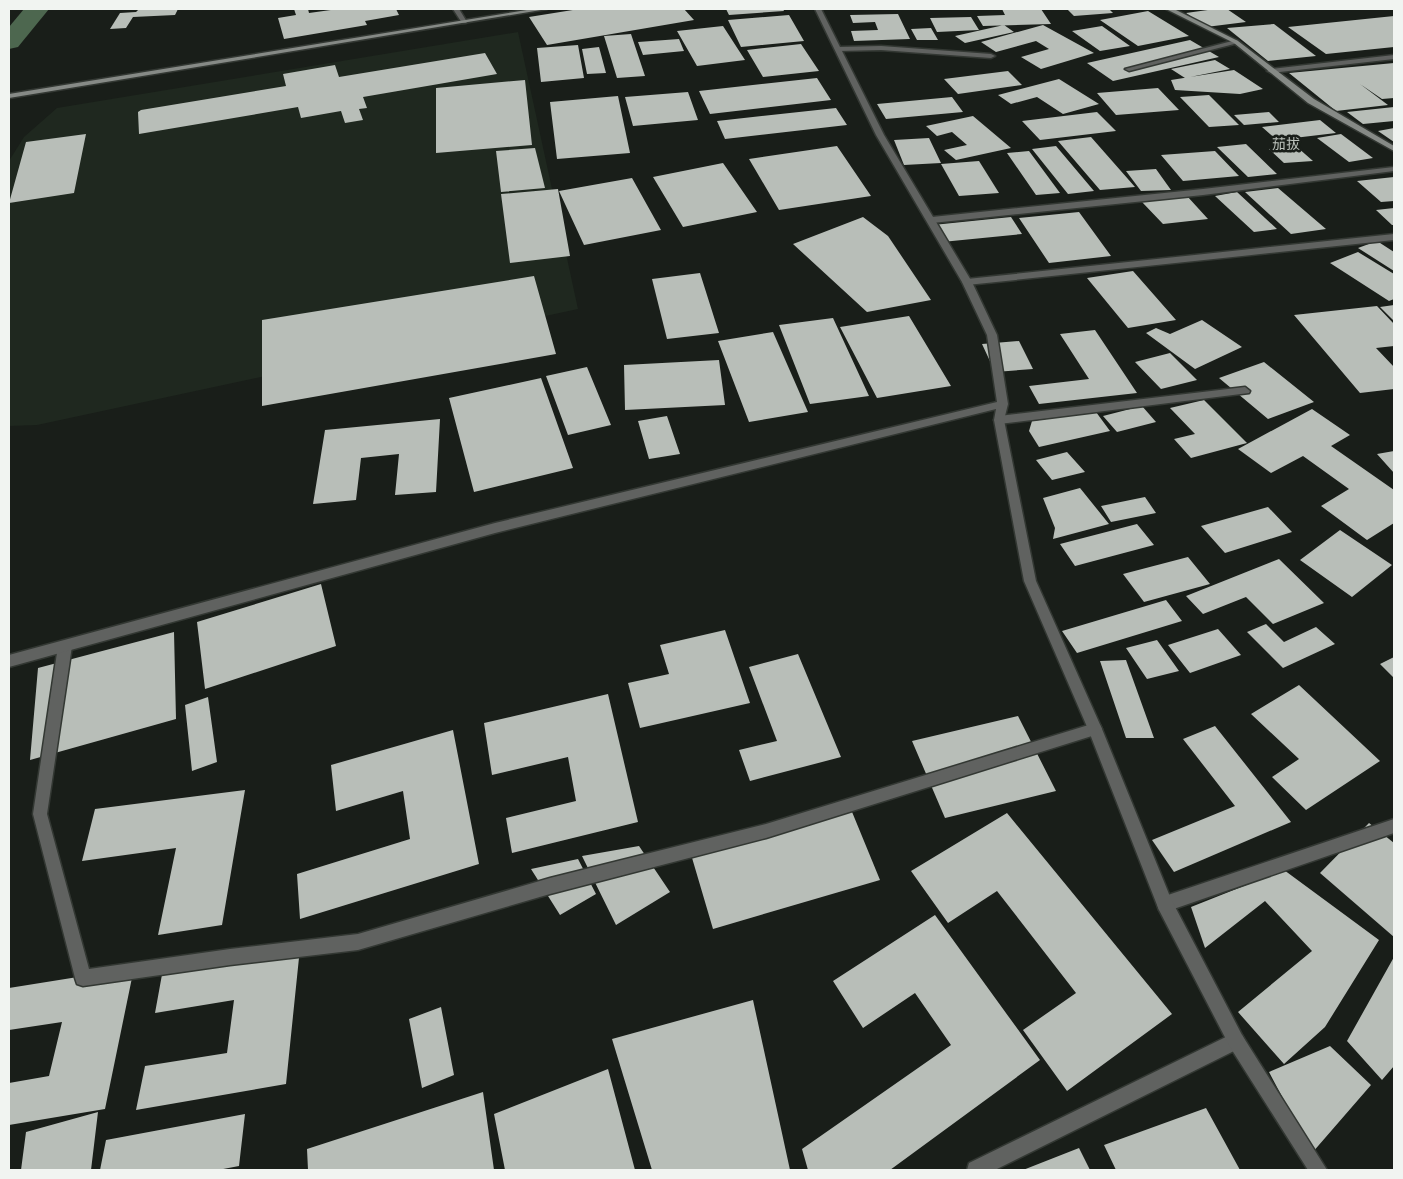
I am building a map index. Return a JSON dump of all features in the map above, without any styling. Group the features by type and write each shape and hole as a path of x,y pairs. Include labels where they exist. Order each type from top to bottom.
{"street":[{"path":"456,9 464,22"},
{"path":"9,96 544,9"},
{"path":"818,9 880,135 967,282 992,335 1003,404 999,420 1030,581 1095,730 1165,904 1236,1041 1318,1170"},
{"path":"1169,9 1236,42 1311,101 1394,149"},
{"path":"1129,69 1236,42"},
{"path":"839,49 881,48 991,56"},
{"path":"1271,71 1394,57"},
{"path":"932,220 1203,192 1394,169"},
{"path":"967,282 1394,237"},
{"path":"999,420 1245,391"},
{"path":"9,662 496,528 1003,404"},
{"path":"65,646 40,814 82,978 230,957 358,942 550,886 766,831 1095,730"},
{"path":"1165,904 1394,826"},
{"path":"976,1170 1236,1041"}],"shaded area":[{"path":"518,32 578,309 37,425 9,426 9,161 24,137 57,108"}],"building":[{"path":"139,9 178,9 175,15 133,17 126,28 110,29 120,13 136,12"},
{"path":"294,9 308,9 309,13 338,9 396,9 399,15 365,21 367,25 284,39 278,18 296,15"},
{"path":"579,9 684,9 694,20 547,45 529,17"},
{"path":"726,9 783,9 784,11 729,15"},
{"path":"1002,9 1041,9 1051,24 983,26 977,16 1005,15"},
{"path":"1067,9 1109,9 1113,13 1074,16"},
{"path":"1227,9 1246,22 1206,27 1186,13"},
{"path":"1148,11 1189,36 1138,46 1100,20"},
{"path":"898,14 910,39 854,41 851,31 878,30 875,22 853,23 850,15"},
{"path":"789,15 804,41 741,47 728,20"},
{"path":"1394,16 1394,47 1326,54 1288,27"},
{"path":"971,17 979,30 937,32 930,18"},
{"path":"1274,24 1316,56 1268,61 1227,28"},
{"path":"1004,25 1014,32 965,43 955,36"},
{"path":"1043,25 1094,53 1041,69 1021,57 1049,49 1036,41 996,52 981,42"},
{"path":"723,26 745,60 697,66 677,31"},
{"path":"1102,26 1130,46 1100,51 1072,31"},
{"path":"931,28 938,40 917,40 911,29"},
{"path":"631,34 645,76 617,78 604,36"},
{"path":"679,39 684,51 643,55 638,42"},
{"path":"1190,40 1219,57 1113,81 1087,63"},
{"path":"801,44 819,71 763,77 747,50"},
{"path":"578,45 584,78 541,82 537,48"},
{"path":"599,47 606,73 587,74 582,49"},
{"path":"485,53 497,74 363,97 367,108 359,109 363,120 345,123 341,111 301,118 298,107 139,134 138,112 141,110 286,86 283,74 335,65 339,77"},
{"path":"1215,60 1230,69 1185,78 1171,69"},
{"path":"1394,63 1394,98 1382,99 1360,84 1388,105 1336,111 1289,73"},
{"path":"1234,70 1263,89 1240,94 1175,90 1171,80"},
{"path":"1008,71 1022,85 958,94 944,79"},
{"path":"817,78 831,100 710,114 699,91"},
{"path":"1059,79 1099,104 1063,114 1037,97 1011,104 998,95"},
{"path":"525,80 532,145 436,153 436,88"},
{"path":"1158,88 1179,110 1116,115 1097,93"},
{"path":"688,92 698,120 633,126 625,97"},
{"path":"1209,95 1239,125 1209,127 1180,97"},
{"path":"618,96 630,153 557,159 550,102"},
{"path":"952,97 963,112 886,119 877,104"},
{"path":"1394,107 1394,121 1363,124 1347,112"},
{"path":"836,108 847,125 725,139 717,121"},
{"path":"1097,112 1116,131 1040,140 1022,121"},
{"path":"1269,112 1279,122 1244,125 1234,115"},
{"path":"973,116 1011,148 956,160 944,150 967,145 952,132 937,136 926,126"},
{"path":"1320,120 1336,133 1277,140 1262,127"},
{"path":"1394,128 1394,142 1378,131"},
{"path":"86,134 74,193 9,203 26,142"},
{"path":"1341,134 1373,158 1349,162 1317,138"},
{"path":"1091,137 1135,187 1100,190 1058,141"},
{"path":"929,138 941,163 904,165 894,140"},
{"path":"1246,144 1277,174 1248,177 1217,147"},
{"path":"837,146 871,196 779,210 749,159"},
{"path":"1056,146 1094,191 1068,194 1032,149"},
{"path":"1297,147 1313,161 1284,163 1269,149"},
{"path":"535,148 545,188 501,192 496,151"},
{"path":"1029,151 1060,193 1036,195 1007,153"},
{"path":"1215,151 1239,176 1183,181 1161,155"},
{"path":"979,161 999,193 959,196 941,164"},
{"path":"723,163 757,212 683,227 653,177"},
{"path":"1156,169 1171,190 1141,191 1126,171"},
{"path":"1394,177 1394,201 1381,202 1357,181"},
{"path":"632,178 661,230 584,245 559,191"},
{"path":"1278,188 1326,229 1291,234 1245,192"},
{"path":"558,189 570,256 510,263 501,194"},
{"path":"1237,192 1277,229 1254,232 1215,196"},
{"path":"1187,196 1208,219 1163,224 1142,202"},
{"path":"1394,208 1394,225 1376,210"},
{"path":"1079,212 1111,256 1049,263 1019,218"},
{"path":"863,217 888,236 931,300 867,312 793,244"},
{"path":"1011,217 1022,234 942,242 933,225"},
{"path":"1377,241 1394,252 1394,271 1358,248"},
{"path":"1358,252 1394,274 1394,299 1389,301 1330,263"},
{"path":"1133,271 1176,320 1128,328 1087,278"},
{"path":"700,273 719,333 667,339 652,279"},
{"path":"534,276 556,354 262,406 262,320"},
{"path":"1394,305 1394,321 1380,307"},
{"path":"1377,306 1394,324 1394,346 1376,348 1394,367 1394,389 1360,393 1294,315"},
{"path":"909,316 951,386 877,398 840,327"},
{"path":"833,318 869,396 810,404 779,325"},
{"path":"1202,320 1242,347 1195,369 1146,333 1156,328 1170,334"},
{"path":"1095,330 1137,393 1039,404 1029,386 1089,379 1060,334"},
{"path":"773,332 808,412 749,422 718,341"},
{"path":"1019,341 1033,369 995,372 982,344"},
{"path":"1170,353 1197,380 1161,389 1135,362"},
{"path":"719,360 725,405 625,410 624,365"},
{"path":"1264,362 1314,402 1268,419 1219,378"},
{"path":"587,367 611,425 568,435 546,376"},
{"path":"541,378 573,468 474,492 449,398"},
{"path":"1204,400 1247,443 1191,458 1174,439 1195,434 1170,408"},
{"path":"1142,406 1156,422 1117,432 1103,416"},
{"path":"1312,409 1350,435 1331,446 1394,490 1394,523 1367,540 1321,506 1349,489 1303,456 1271,473 1238,449"},
{"path":"1096,412 1110,431 1039,447 1029,431 1032,421"},
{"path":"667,416 680,454 649,459 638,421"},
{"path":"440,419 436,492 395,495 399,454 361,458 356,500 313,504 325,430"},
{"path":"1394,451 1394,473 1377,454"},
{"path":"1067,452 1085,472 1052,480 1036,460"},
{"path":"1080,488 1109,524 1053,539 1055,528 1043,498"},
{"path":"1145,497 1156,513 1111,522 1101,506"},
{"path":"1268,507 1292,532 1225,553 1201,526"},
{"path":"1137,524 1154,545 1075,566 1060,544"},
{"path":"1340,530 1392,565 1352,597 1300,560"},
{"path":"1188,557 1210,584 1144,602 1123,574"},
{"path":"1279,559 1324,603 1273,624 1246,597 1203,614 1186,596"},
{"path":"321,584 336,646 205,689 197,622"},
{"path":"1166,600 1182,621 1077,653 1062,631"},
{"path":"1266,624 1284,642 1316,627 1335,644 1283,668 1247,632"},
{"path":"1218,629 1241,655 1190,673 1168,645"},
{"path":"725,630 750,703 640,728 628,683 669,674 660,645"},
{"path":"174,632 176,719 30,760 38,668"},
{"path":"1157,640 1179,671 1147,679 1126,648"},
{"path":"798,654 841,757 750,781 739,750 777,741 749,667"},
{"path":"1394,657 1394,678 1380,664"},
{"path":"1126,660 1154,738 1126,738 1100,661"},
{"path":"1299,685 1380,761 1306,810 1272,777 1299,759 1251,714"},
{"path":"608,694 638,822 512,853 506,818 576,801 568,757 492,775 484,723"},
{"path":"208,697 217,762 192,771 185,705"},
{"path":"1018,716 1056,791 945,818 912,741"},
{"path":"1215,726 1291,822 1174,872 1152,840 1235,806 1183,739"},
{"path":"453,730 479,864 300,919 297,874 410,839 403,791 336,811 331,765"},
{"path":"245,790 222,925 158,935 176,848 82,861 95,809"},
{"path":"850,807 880,880 713,929 690,851"},
{"path":"1007,813 1172,1014 1067,1091 1023,1030 1076,993 997,891 948,923 911,871"},
{"path":"1369,823 1394,843 1394,937 1320,873"},
{"path":"639,846 670,892 616,925 582,856"},
{"path":"578,859 596,894 560,915 531,869"},
{"path":"1284,870 1379,940 1325,1027 1284,1064 1238,1012 1312,951 1265,901 1205,948 1191,907"},
{"path":"935,915 1040,1060 890,1170 808,1170 802,1149 951,1045 915,993 863,1028 833,981"},
{"path":"300,948 286,1084 136,1110 145,1066 227,1053 234,1000 155,1013 163,969"},
{"path":"1394,957 1394,1066 1382,1080 1347,1041"},
{"path":"134,968 105,1109 9,1125 9,1083 49,1076 62,1022 9,1030 9,988"},
{"path":"753,1000 790,1170 652,1170 612,1039"},
{"path":"441,1007 454,1075 422,1088 409,1019"},
{"path":"1330,1046 1371,1085 1312,1153 1269,1072"},
{"path":"608,1069 635,1170 505,1170 494,1114"},
{"path":"483,1092 494,1170 308,1170 307,1149"},
{"path":"1206,1108 1240,1170 1116,1170 1104,1145"},
{"path":"98,1112 91,1170 21,1170 26,1132"},
{"path":"245,1114 239,1166 218,1170 100,1170 106,1140"},
{"path":"1079,1148 1090,1170 1023,1170"}],"waterway":[{"path":"9,42 37,9"}],"district":[{"name":"茄拔","path":"1286,143"}]}
